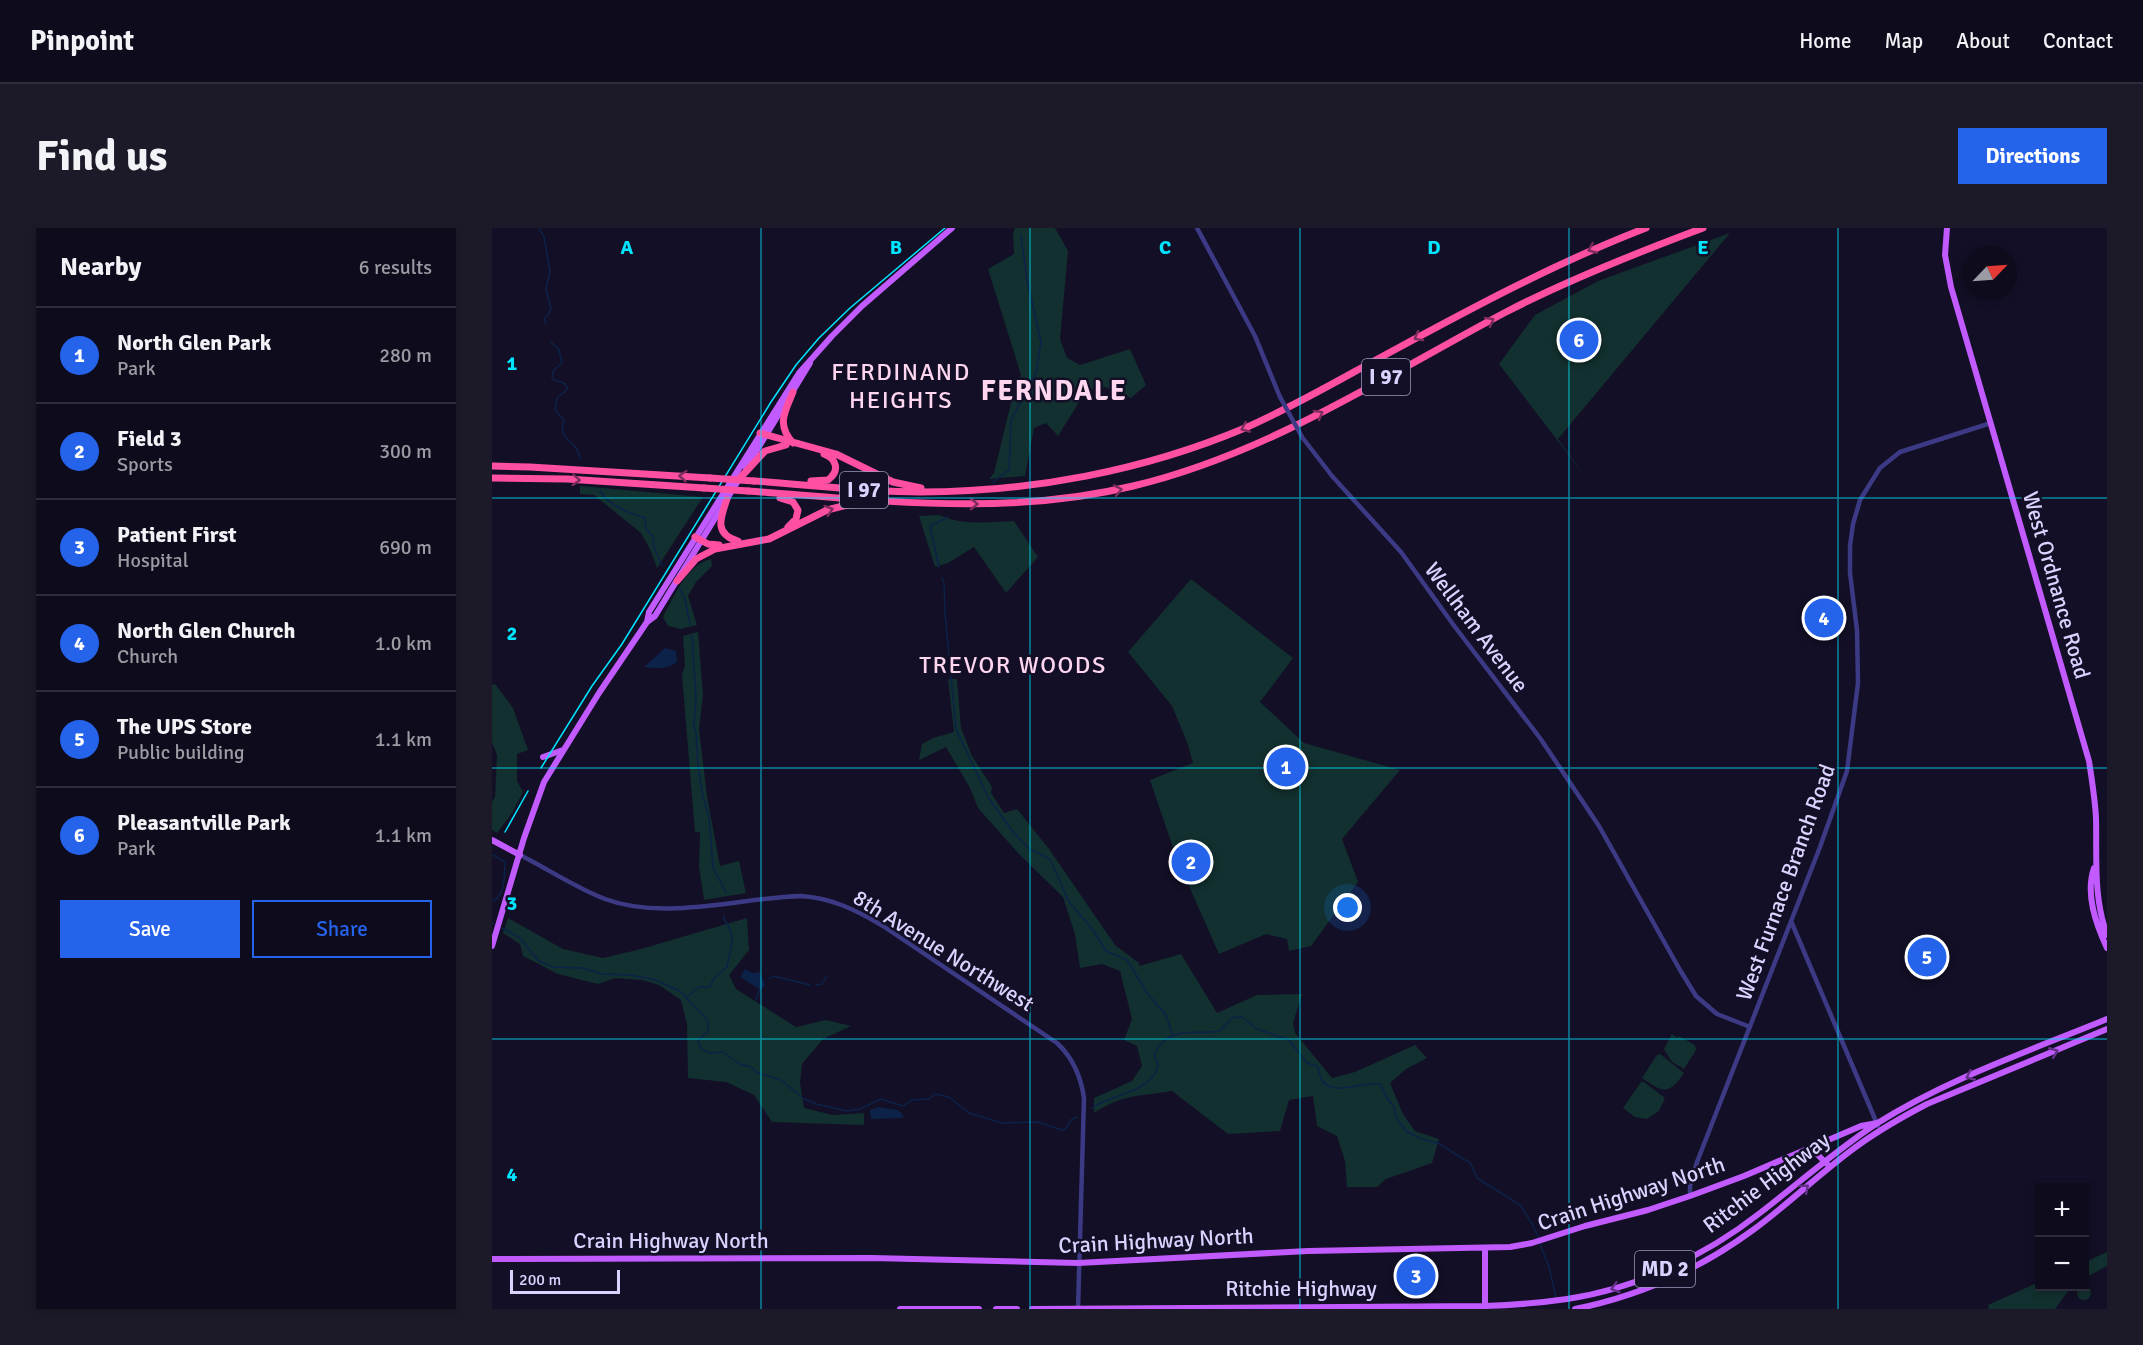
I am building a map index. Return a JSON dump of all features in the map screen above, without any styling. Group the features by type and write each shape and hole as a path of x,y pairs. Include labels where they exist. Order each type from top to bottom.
{"highway":[{"name":"I 97","path":"492,464 886,491 960,491 1025,486 1102,473 1152,461 1247,427 1296,404 1536,275 1646,228"},
{"name":"I 97","path":"492,478 567,480 915,502 1008,504 1054,501 1132,487 1206,465 1254,446 1304,422 1553,288 1607,264 1703,228"},
{"path":"790,444 783,423 793,392"},
{"path":"762,435 831,457 835,463 835,472 831,478 823,481 768,482"},
{"path":"740,478 765,451 790,444 842,456 884,478 903,485 960,491"},
{"path":"697,541 713,545 778,532 793,523 798,515 796,505 791,500 748,491"},
{"path":"727,499 721,518 721,527 728,537 738,541"},
{"path":"677,580 696,560 715,549 773,538 815,515 842,506 915,502"},
{"path":"697,541 715,549"}],"main road":[{"path":"492,946 544,782 604,685 647,622 655,616 793,381 832,336 866,302 952,228"},
{"path":"1947,228 1948,275 1991,423"},
{"path":"647,622 649,612 727,499 762,435 793,392 810,363"},
{"name":"West Ordnance Road","path":"1991,423 2089,761 2096,816 2095,864 2100,911 2107,935"},
{"path":"543,756 564,750"},
{"path":"492,840 520,855"},
{"name":"West Ordnance Road","path":"2095,864 2091,875 2091,894 2097,925 2107,948"},
{"name":"Ritchie Highway","path":"1032,1309 1485,1307 1557,1301 1616,1288 1690,1258 1734,1231 1760,1214 1824,1161 1877,1124 1949,1086 2107,1019"},
{"name":"Ritchie Highway","path":"1575,1309 1624,1297 1687,1271 1743,1237 1830,1167 1879,1132 1927,1104 2107,1029"},
{"name":"Crain Highway North","path":"492,1258 872,1258 1078,1263 1308,1251 1510,1247 1532,1243 1690,1196 1744,1176 1861,1126 1877,1124"},
{"path":"1805,1150 1816,1153 1830,1167"},
{"path":"1743,1237 1743,1228 1760,1214"},
{"path":"1722,1251 1725,1245 1735,1237 1734,1231"},
{"path":"1485,1248 1485,1307"},
{"path":"900,1309 979,1309"},
{"path":"996,1309 1017,1309"}],"street":[{"name":"Wellham Avenue","path":"1197,228 1257,341 1280,397 1302,437 1332,476 1405,557 1540,738 1599,826 1696,996 1717,1014 1750,1028"},
{"name":"West Furnace Branch Road","path":"1690,1196 1690,1186 1697,1162 1844,783 1850,760 1858,687 1857,630 1850,573 1850,546 1860,500 1880,468 1900,452 1991,423"},
{"name":"8th Avenue Northwest","path":"520,855 593,894 634,906 671,908 801,896 840,903 858,910 1048,1036 1064,1050 1071,1061 1078,1074 1084,1098 1078,1308"},
{"path":"1791,921 1879,1132"}],"green space":[{"path":"1015,228 1055,228 1068,251 1060,339 1067,358 1080,365 1130,349 1146,385 1131,398 1105,387 1086,391 1058,436 1046,423 1034,428 1025,476 989,479 994,473 1011,403 1021,375 988,269 1014,254 1013,233"},
{"path":"1730,233 1558,439 1587,479 1499,364 1535,315 1598,281"},
{"path":"580,486 703,497 657,568 641,533 594,495 580,494"},
{"path":"939,515 967,522 1014,521 1038,557 1006,593 974,547 948,563 935,567 919,516"},
{"path":"711,559 712,566 696,582 688,596 697,625 681,629 668,626 663,617 676,591 694,568"},
{"path":"1191,579 1293,658 1260,702 1304,743 1400,770 1342,839 1358,882 1311,946 1289,951 1287,939 1266,934 1219,954 1185,877 1183,877 1150,780 1193,763 1172,706 1128,652"},
{"path":"698,632 703,695 699,729 707,796 720,866 739,861 746,893 704,900 699,867 700,832 695,832 682,675 685,666 683,636"},
{"path":"948,679 957,679 961,728 972,756 992,787 991,793 1004,813 1017,809 1049,849 1115,945 1139,963 1139,966 1181,954 1217,1013 1257,995 1302,994 1293,1023 1295,1033 1332,1078 1355,1072 1415,1045 1427,1058 1406,1069 1390,1083 1403,1114 1415,1131 1439,1139 1432,1163 1386,1179 1377,1187 1347,1187 1345,1161 1337,1136 1317,1126 1313,1096 1289,1100 1280,1131 1228,1134 1172,1091 1123,1099 1094,1113 1094,1098 1132,1081 1142,1066 1137,1046 1124,1040 1132,1019 1120,971 1102,964 1080,968 1075,934 1063,897 1019,854 978,808 970,788 946,747 919,760 922,744 954,732"},
{"path":"495,684 513,708 528,750 517,754 517,781 523,792 512,813 497,833 492,830 492,802 495,797 497,755 492,742 492,685"},
{"path":"508,918 563,949 603,958 747,918 749,950 729,975 736,989 796,1027 826,1020 851,1026 823,1039 802,1064 800,1083 804,1108 833,1115 864,1113 864,1125 772,1122 754,1095 726,1082 688,1078 687,1024 681,1000 659,985 642,980 615,978 598,984 558,974 523,956 520,944 503,933"},
{"path":"1672,1034 1695,1045 1696,1050 1684,1069 1672,1062 1664,1049"},
{"path":"1660,1054 1684,1073 1670,1088 1655,1087 1642,1078"},
{"path":"1641,1082 1665,1098 1659,1111 1647,1119 1635,1117 1623,1108"},
{"path":"2107,1252 2107,1266 2089,1276 2089,1260"},
{"path":"2035,1284 2035,1291 2068,1291 2055,1309 1989,1309 1988,1305"},
{"path":"2089,1288 2090,1290 2089,1298 2084,1300 2079,1298 2078,1291 2089,1291"}],"water":[{"path":"665,648 676,651 677,662 665,667 644,667"},
{"path":"745,969 752,973 760,972 765,985 761,990 740,977"},
{"path":"878,1107 898,1110 904,1116 902,1118 871,1119 870,1110"}],"waterway":[{"path":"539,228 544,237 550,271 546,289 551,309 544,318 546,324"},
{"path":"993,482 1009,470 1011,420 1036,373 1041,342 1027,280 1021,235"},
{"path":"551,342 559,350 562,363 553,371 552,378 564,383 568,389 557,398 555,410 564,420 563,432 578,451 580,458"},
{"path":"600,491 614,505 645,518 646,529 653,537 654,547 662,566"},
{"path":"939,567 930,526 948,517"},
{"path":"942,578 956,729 988,797 1013,832 1029,849 1050,859 1069,902 1093,930 1106,951 1127,960 1147,993 1166,1015 1173,1037"},
{"path":"680,589 685,599 690,625"},
{"path":"692,636 696,698 694,727 698,765 709,817 713,867 726,893"},
{"path":"492,902 497,899 502,890 505,862 493,855"},
{"path":"688,996 699,987 710,987 714,978 727,967 732,937 724,915"},
{"path":"502,928 520,938 539,961 553,967 583,968 601,974 630,975 656,980 681,992 708,1021 708,1031 698,1041 701,1048 710,1053 723,1052 756,1072 781,1080 804,1099 816,1104 847,1111 860,1109 881,1099 903,1106 912,1100 929,1099 935,1094 949,1097 969,1113 1002,1123 1037,1122 1062,1130 1077,1117"},
{"path":"769,979 773,976 810,985"},
{"path":"816,985 822,984 826,977"},
{"path":"756,1000 760,989"},
{"path":"1092,1108 1141,1087 1149,1081 1155,1074 1158,1064 1154,1054 1168,1038 1176,1034 1220,1031 1232,1018 1242,1017 1257,1029 1289,1040 1307,1063 1317,1066 1322,1081 1327,1086 1341,1088 1380,1084 1394,1107 1397,1119 1407,1132 1440,1144 1470,1162 1477,1178 1520,1205 1539,1239"},
{"path":"1540,1244 1549,1267 1556,1297"}],"tram line":[{"path":"541,768 592,686 622,644 796,365 819,338 850,308 945,228"},
{"path":"505,832 528,791"}],"place":[{"name":"Pleasantville Park","path":"1579,340"},
{"name":"North Glen Church","path":"1824,618"},
{"name":"North Glen Park","path":"1286,767"},
{"name":"Field 3","path":"1191,862"},
{"name":"The UPS Store","path":"1927,957"},
{"name":"Patient First","path":"1416,1276"}],"district":[{"name":"FERDINAND HEIGHTS","path":"901,386"},
{"name":"FERNDALE","path":"1054,390"},
{"name":"TREVOR WOODS","path":"1013,665"}]}
